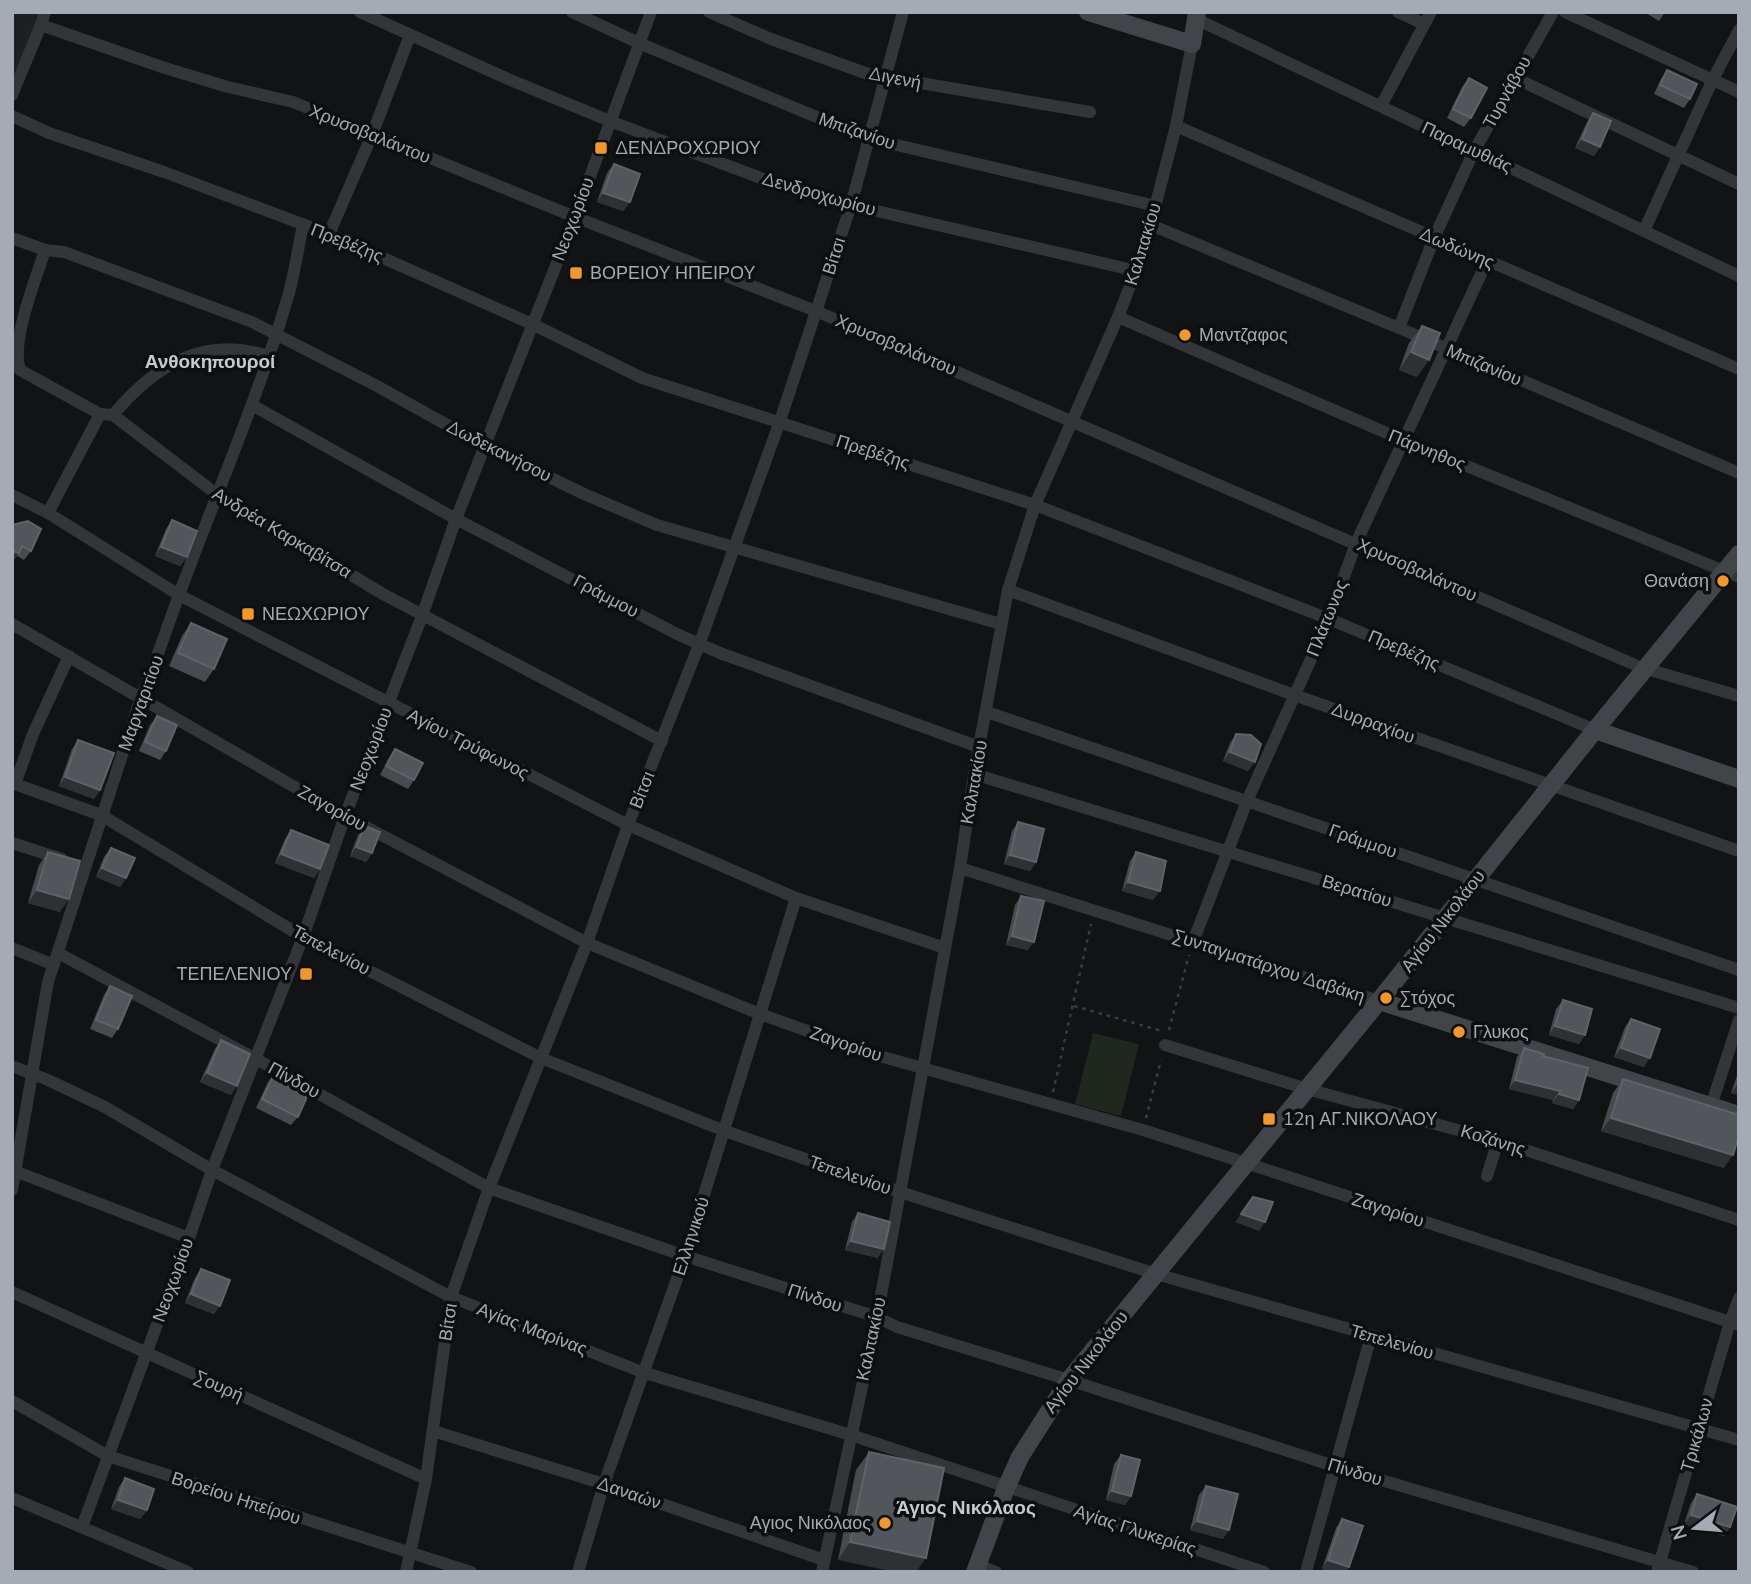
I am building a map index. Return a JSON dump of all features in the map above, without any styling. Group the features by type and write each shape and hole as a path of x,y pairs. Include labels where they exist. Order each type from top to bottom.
{"street":[{"name":"Δενδροχωρίου","path":"360,12 610,121 774,183 851,205 1137,271"},
{"name":"Μπιζανίου","path":"572,12 641,44 867,138 1156,206"},
{"name":"Νεοχωρίου","path":"82,1527 212,1170 303,937 345,816 422,616 456,519 575,217 651,12"},
{"name":"Διγενή","path":"709,12 771,39 868,74 1090,112"},
{"name":"Βίτσι","path":"406,1572 426,1479 451,1297 489,1188 587,943 628,825 699,645 780,421 851,205 903,12"},
{"path":"1088,12 1192,44"},
{"path":"1398,12 1424,24"},
{"path":"1381,106 1431,12"},
{"name":"Τυρνάβου","path":"1399,328 1434,238 1474,151 1553,12"},
{"path":"1565,12 1739,92"},
{"name":"Καλπακίου","path":"823,1566 877,1317 1008,590 1035,505 1137,271 1176,125 1196,15"},
{"name":"Παραμυθιάς","path":"1196,15 1474,151 1739,276"},
{"path":"12,95 43,19"},
{"name":"Χρυσοβαλάντου","path":"43,19 165,68 293,102 575,217 816,311 1645,669 1739,696"},
{"path":"1644,231 1713,79 1739,30"},
{"path":"330,234 410,36"},
{"path":"1514,78 1739,184"},
{"name":"Πρεβέζης","path":"12,116 49,134 164,172 330,234 532,324 642,378 1035,505 1329,618 1595,730 1739,779"},
{"name":"Δωδώνης","path":"1176,125 1739,369"},
{"name":"Μαργαριτίου","path":"12,1189 44,1005 56,959 140,700 252,405 289,290 303,225"},
{"name":"Μπιζανίου","path":"1151,225 1739,473"},
{"name":"Δωδεκανήσου","path":"12,238 45,250 64,252 252,322 377,386 485,446 608,505 657,525 1002,624"},
{"name":"Ανδρέα Καρκαβίτσα","path":"45,250 24,314 20,370 106,415 219,496 422,616 662,741"},
{"name":"Πλάτωνος","path":"1193,942 1247,801 1329,618 1356,543 1444,348 1487,261"},
{"name":"Πάρνηθος","path":"1118,317 1403,440 1732,574"},
{"path":"48,513 106,415 135,390 183,358 197,352 228,348 268,356"},
{"name":"Γράμμου","path":"252,405 456,519 699,645 979,747"},
{"name":"Αγίου Τρύφωνος","path":"12,495 48,513 178,596 628,825 796,898 945,948"},
{"name":"Αγίου Νικολάου","path":"976,1568 1006,1488 1033,1434 1069,1380 1380,1001 1645,669 1732,574 1739,554"},
{"name":"Δυρραχίου","path":"1008,590 1294,695 1739,851"},
{"name":"Ζαγορίου","path":"12,624 345,816 587,943 760,1014 869,1053 1143,1130 1734,1324"},
{"path":"13,784 69,656"},
{"name":"Γράμμου","path":"987,712 1739,970"},
{"name":"Βερατίου","path":"975,774 1739,1009"},
{"name":"Τεπελενίου","path":"13,784 101,815 303,937 541,1058 725,1131 900,1192 1156,1274 1739,1440"},
{"path":"12,844 85,867"},
{"name":"Συνταγματάρχου Δαβάκη","path":"960,868 1739,1115"},
{"name":"Ελληνικού","path":"578,1572 642,1372 685,1256 796,898"},
{"name":"Πίνδου","path":"12,948 56,959 256,1059 489,1188 685,1256 877,1317 897,1328 1658,1566 1693,1572"},
{"path":"1711,1106 1739,1020"},
{"name":"Κοζάνης","path":"1167,1039 1307,1089 1498,1140 1739,1220"},
{"name":"Αγίας Μαρίνας","path":"12,1066 105,1107 212,1170 451,1297 642,1372 851,1435 1006,1488"},
{"path":"1488,1176 1498,1140"},
{"path":"14,1170 189,1238"},
{"name":"Σουρή","path":"12,1293 426,1479"},
{"name":"Τρικάλων","path":"1658,1566 1698,1430 1734,1324 1739,1298"},
{"path":"1306,1572 1371,1336"},
{"name":"Βορείου Ηπείρου","path":"12,1401 108,1456 471,1572"},
{"name":"Δαναών","path":"433,1431 604,1485 823,1566"},
{"name":"Αγίας Γλυκερίας","path":"1006,1488 1264,1572"},
{"path":"12,1498 82,1527 156,1565 188,1572"},
{"path":"976,1568 996,1572"}],"path":[{"path":"1050,1105 1094,911"},
{"path":"1073,1005 1167,1039"}],"shaded area":[{"path":"12,12 40,12 12,84"},
{"path":"1093,1033 1139,1044 1121,1116 1075,1104"}],"building":[{"path":"1667,70 1697,84 1690,99 1660,85"},
{"path":"1469,78 1487,88 1471,118 1453,109"},
{"path":"1593,113 1611,121 1600,147 1582,139"},
{"path":"614,164 640,174 630,202 603,193"},
{"path":"1422,326 1440,333 1429,360 1411,352"},
{"path":"172,520 197,531 187,557 161,547"},
{"path":"28,521 41,529 31,551 22,546 19,553 12,551 12,525"},
{"path":"191,623 227,639 214,669 178,653"},
{"path":"157,716 177,725 166,751 145,742"},
{"path":"1236,734 1251,735 1261,744 1255,762 1230,752"},
{"path":"78,740 114,753 100,790 65,777"},
{"path":"395,749 423,763 414,780 386,766"},
{"path":"1018,822 1044,829 1036,862 1010,855"},
{"path":"365,826 380,832 372,853 356,847"},
{"path":"291,830 329,845 320,869 281,854"},
{"path":"111,848 135,858 126,878 102,868"},
{"path":"48,852 80,861 69,899 37,890"},
{"path":"1136,852 1166,861 1160,891 1128,882"},
{"path":"1021,896 1044,901 1034,942 1012,936"},
{"path":"110,986 132,996 118,1029 96,1020"},
{"path":"1563,1000 1592,1009 1585,1035 1555,1026"},
{"path":"1631,1019 1660,1029 1650,1058 1621,1048"},
{"path":"221,1040 250,1054 237,1086 207,1073"},
{"path":"1524,1048 1588,1068 1579,1100 1559,1094 1560,1091 1515,1080"},
{"path":"275,1073 310,1090 298,1117 262,1099"},
{"path":"1623,1079 1739,1115 1739,1135 1733,1155 1611,1118"},
{"path":"1253,1197 1273,1202 1265,1222 1241,1214"},
{"path":"858,1213 890,1222 884,1249 851,1241"},
{"path":"201,1269 230,1280 220,1306 191,1294"},
{"name":"Αγιος Νικόλαος","path":"869,1452 944,1468 926,1558 850,1542"},
{"path":"1121,1455 1140,1460 1131,1496 1112,1491"},
{"path":"125,1478 154,1489 147,1510 118,1500"},
{"path":"1206,1486 1238,1494 1229,1530 1197,1521"},
{"path":"1697,1494 1737,1507 1730,1527 1691,1515"},
{"path":"1342,1519 1363,1526 1349,1567 1328,1560"}],"place":[{"name":"ΔΕΝΔΡΟΧΩΡΙΟΥ","path":"601,148"},
{"name":"ΒΟΡΕΙΟΥ ΗΠΕΙΡΟΥ","path":"576,273"},
{"name":"Μαντζαφος","path":"1185,335"},
{"name":"Θανάση","path":"1723,581"},
{"name":"ΝΕΩΧΩΡΙΟΥ","path":"248,614"},
{"name":"ΤΕΠΕΛΕΝΙΟΥ","path":"306,974"},
{"name":"Στόχος","path":"1386,998"},
{"name":"Γλυκος","path":"1459,1032"},
{"name":"12η ΑΓ.ΝΙΚΟΛΑΟΥ","path":"1269,1119"},
{"name":"Αγιος Νικόλαος","path":"885,1523"}],"district":[{"name":"Ανθοκηπουροί","path":"210,361"},
{"name":"Άγιος Νικόλαος","path":"966,1507"}]}
